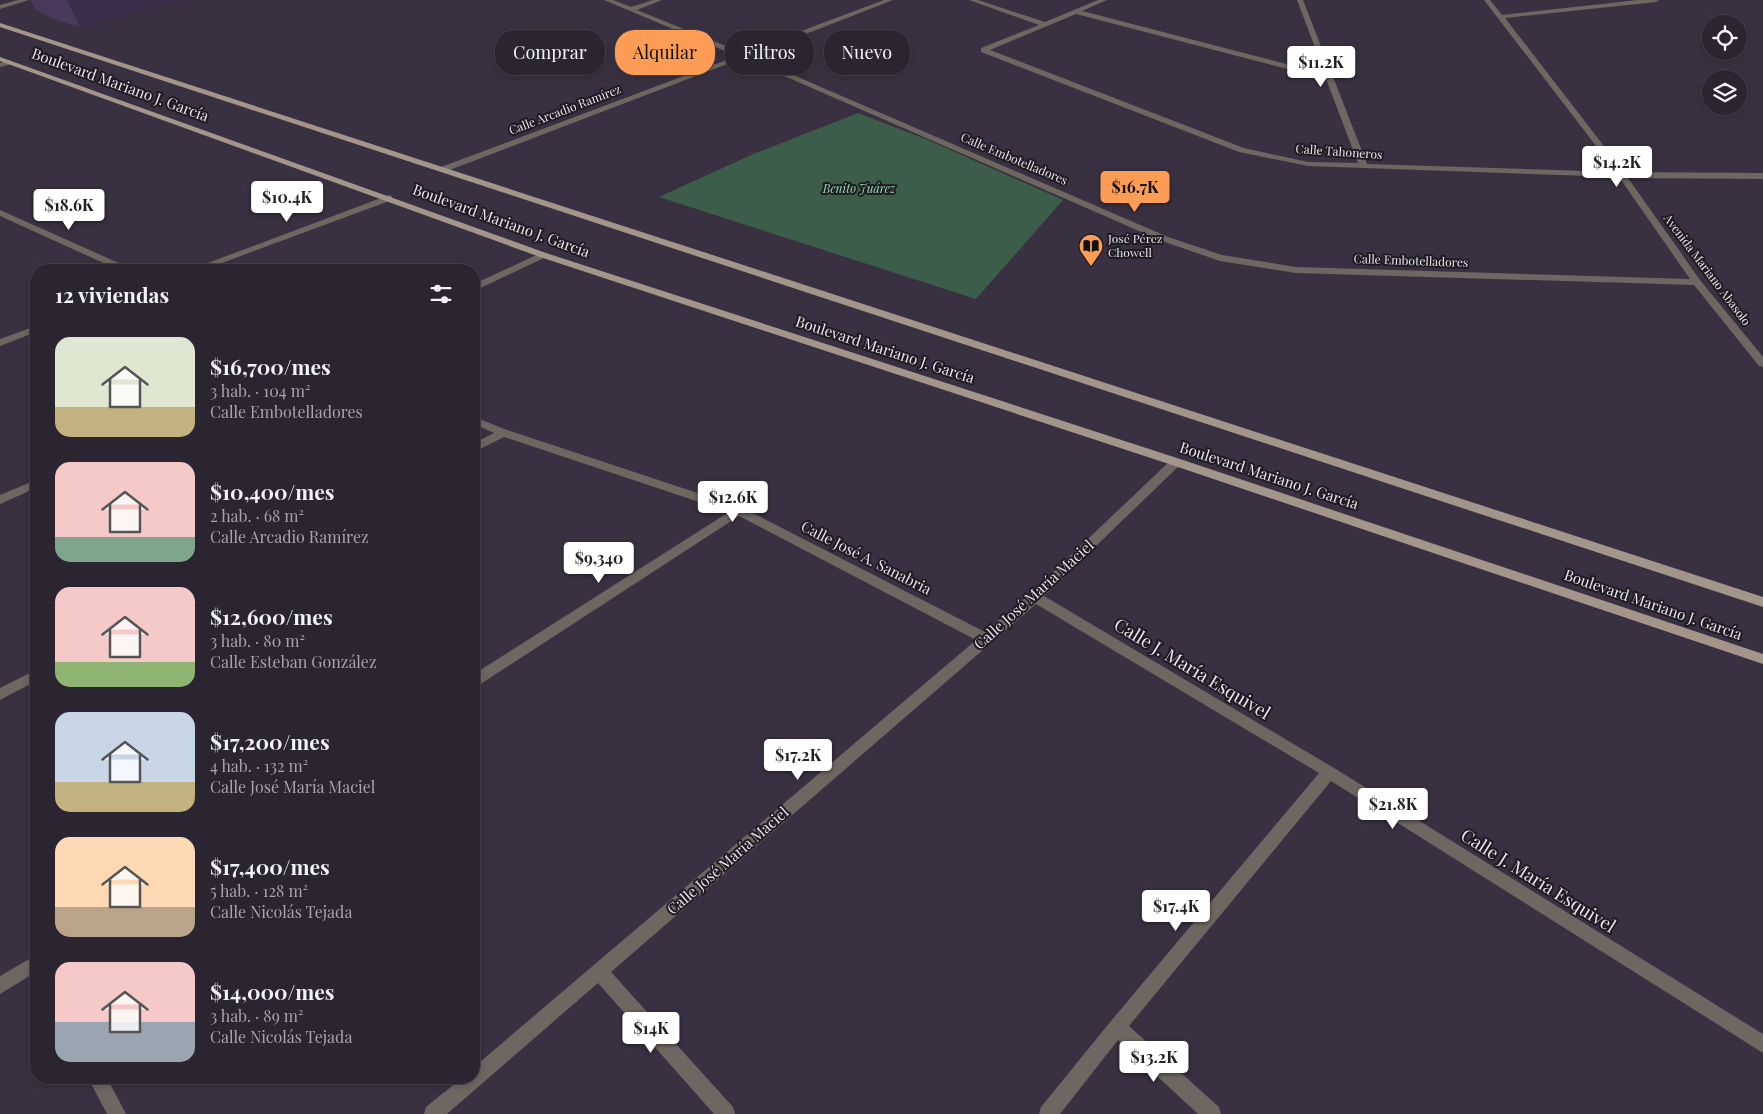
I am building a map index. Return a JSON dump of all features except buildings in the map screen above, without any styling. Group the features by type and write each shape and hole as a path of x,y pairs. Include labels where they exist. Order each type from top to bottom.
{"main road":[{"name":"Boulevard Mariano J. García","path":"0,25 1763,602"},
{"name":"Boulevard Mariano J. García","path":"3,62 389,198 543,255 1176,462 1763,659"}],"street":[{"path":"0,6 26,0"},
{"name":"Calle Embotelladores","path":"607,0 725,48"},
{"path":"630,10 659,0"},
{"name":"Calle Arcadio Ramírez","path":"812,30 890,0"},
{"path":"972,0 1046,25 1104,0"},
{"path":"1300,0 1364,167"},
{"name":"Avenida Mariano Abasolo","path":"1487,0 1622,175 1697,282 1763,364"},
{"path":"1500,17 1656,0"},
{"path":"1077,12 1329,77"},
{"name":"Calle Tahoneros","path":"1046,25 984,50 1242,150 1308,164 1622,175 1763,176"},
{"name":"Calle Arcadio Ramírez","path":"444,169 725,63"},
{"name":"Calle Embotelladores","path":"788,75 1165,239 1220,258 1296,270 1697,282"},
{"path":"210,264 389,198"},
{"path":"3,217 113,264"},
{"path":"480,285 543,255"},
{"path":"0,343 30,331"},
{"name":"Calle José A. Sanabria","path":"480,423 503,433 739,511 987,639"},
{"path":"480,445 503,433"},
{"name":"Calle José María Maciel","path":"480,1074 1035,597 1176,462"},
{"path":"0,500 30,487"},
{"path":"480,677 739,511"},
{"name":"Calle J. María Esquivel","path":"1035,597 1330,772 1763,1044"},
{"path":"0,694 30,678"},
{"path":"1048,1114 1117,1027 1330,772"},
{"path":"0,986 30,967"},
{"path":"599,972 726,1114"},
{"path":"1117,1027 1212,1114"},
{"path":"100,1084 117,1114"},
{"name":"Calle José María Maciel","path":"433,1114 468,1084"}],"green space":[{"name":"Benito Juárez","path":"858,113 928,140 1063,200 976,299 659,197 751,155"}],"place":[{"name":"José Pérez Chowell","path":"1091,267"}]}
